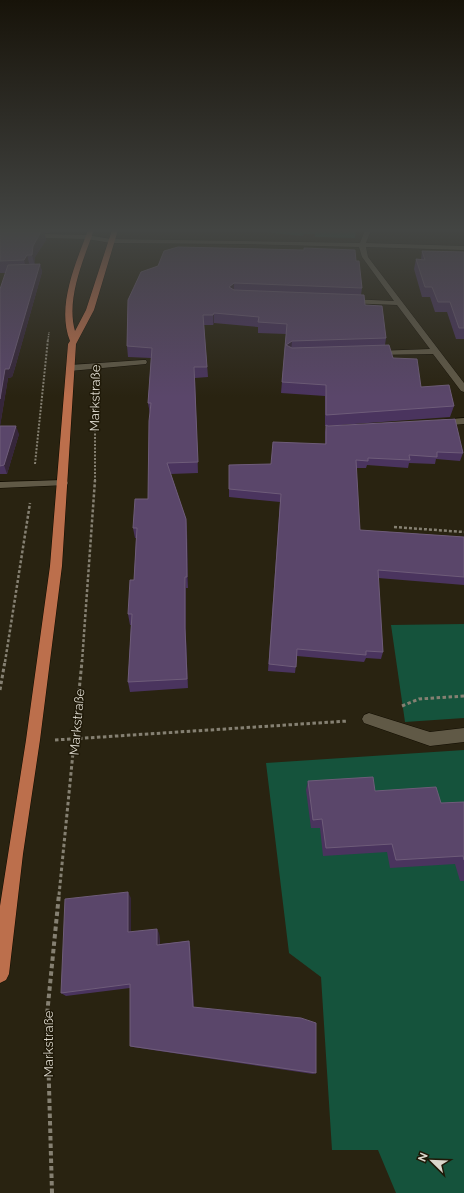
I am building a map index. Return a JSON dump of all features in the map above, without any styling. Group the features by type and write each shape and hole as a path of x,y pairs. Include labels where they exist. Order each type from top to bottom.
{"main road":[{"name":"Markstraße","path":"0,974 15,854 33,740 56,566 73,340 68,320 73,286"},
{"name":"Markstraße","path":"73,340 90,310 97,286"}],"street":[{"path":"387,286 464,389"},
{"path":"345,301 400,303"},
{"path":"367,353 436,351"},
{"path":"70,368 143,362"},
{"path":"434,423 464,421"},
{"path":"0,485 62,483"},
{"path":"369,719 430,739 464,735"}],"path":[{"name":"Markstraße","path":"52,1193 47,1016 75,739 93,518 95,470 95,366"},
{"path":"394,527 464,532"},
{"path":"33,740 75,739 369,719 418,699 464,696"}],"green space":[{"path":"464,624 464,718 405,722 391,625"},
{"path":"464,750 464,1193 396,1193 378,1150 332,1150 321,977 289,953 266,763"}],"building":[{"path":"1,286 34,286 9,369 5,369 0,399"},
{"path":"135,286 231,286 229,287 234,290 364,295 365,305 382,306 386,338 292,341 286,345 292,348 389,345 393,358 417,359 421,387 449,385 454,406 326,415 326,385 282,382 287,324 258,322 259,317 214,313 213,315 203,315 207,367 194,367 198,462 167,463 186,519 187,577 185,577 185,628 187,679 128,682 132,614 128,614 130,580 134,580 137,528 133,528 135,499 148,499 149,421 151,403 148,403 152,348 127,346 128,300"},
{"path":"302,286 362,286 362,288"},
{"path":"425,286 464,286 464,328 459,328 450,302 438,302 432,287 425,287"},
{"path":"455,419 463,453 437,452 437,457 409,455 410,460 368,458 368,461 356,460 360,530 464,537 464,577 378,570 383,652 366,651 366,655 297,649 296,667 269,664 281,494 229,489 229,465 271,464 273,442 326,444 326,425"},
{"path":"0,426 16,426 4,465 0,466"},
{"path":"373,777 375,791 436,787 441,803 464,802 464,860 463,856 396,860 392,844 326,848 322,819 313,820 308,781"},
{"path":"128,892 128,932 157,929 157,945 189,941 193,1007 301,1018 316,1023 316,1073 130,1046 130,984 61,993 65,899"}]}
